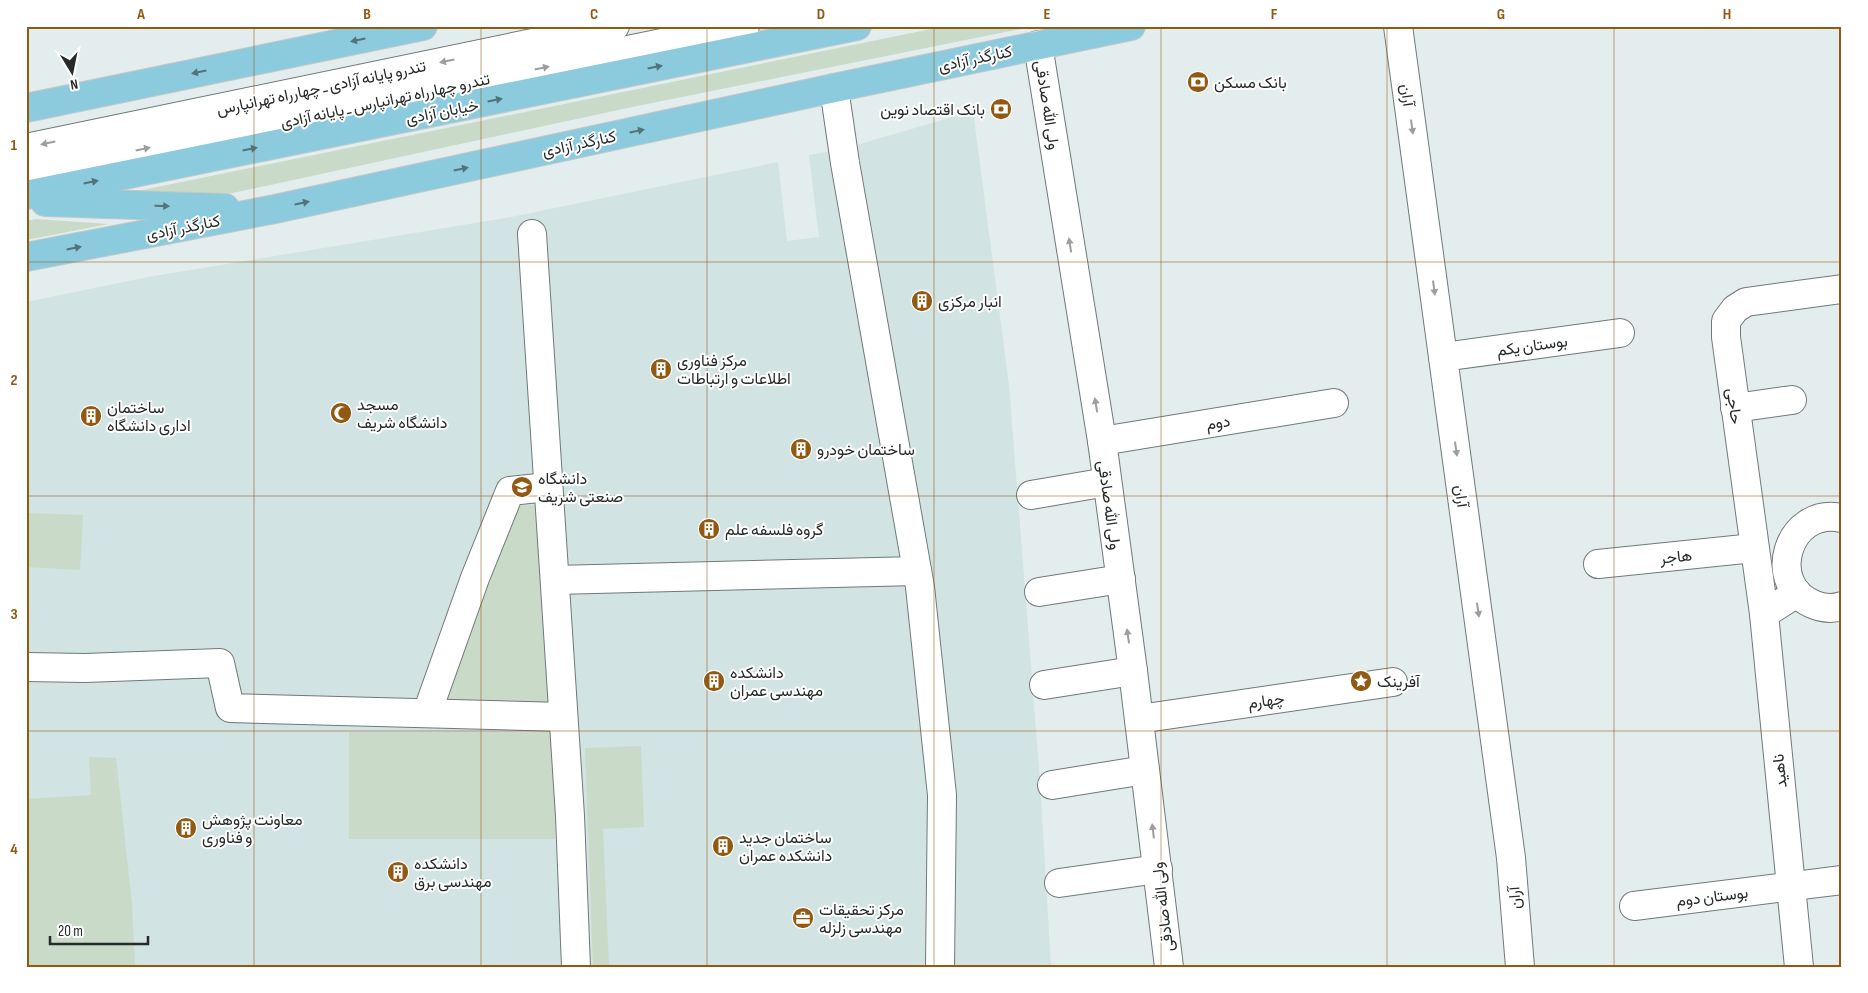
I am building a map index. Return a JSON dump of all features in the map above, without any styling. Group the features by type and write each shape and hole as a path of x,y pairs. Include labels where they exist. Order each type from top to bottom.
{"main road":[{"path":"26,108 423,26"},
{"name":"خیابان آزادی","path":"26,195 857,26"},
{"name":"کنارگذر آزادی","path":"26,257 275,209 1131,26"},
{"path":"26,201 275,209"}],"street":[{"name":"تندرو پایانه آزادی ـ چهارراه تهرانپارس","path":"26,148 615,26"},
{"name":"تندرو چهارراه تهرانپارس ـ پایانه آزادی","path":"26,173 745,26"},
{"name":"آران","path":"1398,26 1511,858 1520,967"},
{"name":"ولی الله صادقی","path":"1038,45 1102,440 1133,671 1169,967"},
{"path":"834,88 845,163 917,571 942,795 940,967"},
{"path":"532,234 555,580 576,967"},
{"name":"حاجی","path":"1764,614 1735,408 1726,337 1726,320 1735,308 1746,302 1842,289"},
{"name":"بوستان یکم","path":"1443,357 1620,333"},
{"path":"1735,408 1792,400"},
{"name":"دوم","path":"1102,440 1334,403"},
{"path":"1031,495 1107,482"},
{"path":"427,713 475,578 510,491 548,486"},
{"path":"1842,518 1820,518 1806,524 1794,535 1788,549 1786,564 1789,580 1797,593 1809,602 1823,608 1842,606"},
{"name":"هاجر","path":"1598,564 1754,548"},
{"path":"555,580 917,571"},
{"path":"1039,592 1120,579"},
{"path":"1764,614 1797,593"},
{"name":"ناهید","path":"1764,614 1799,967"},
{"path":"26,667 85,668 220,663 230,708 427,713 453,716 563,717"},
{"path":"1044,685 1133,671"},
{"name":"چهارم","path":"1139,719 1393,682"},
{"path":"1052,785 1145,770"},
{"path":"1059,883 1158,869"},
{"name":"بوستان دوم","path":"1634,906 1842,880"}],"shaded area":[{"name":"دانشگاه صنعتی شریف","path":"973,111 1009,385 1040,781 1051,967 26,967 26,302 148,277 511,217 778,162 787,241 819,237 809,155 843,149"}],"green space":[{"path":"946,26 1036,26 637,106 200,200 79,203"},
{"path":"36,219 109,224 26,240 26,221"},
{"path":"540,505 553,707 440,705 519,506"},
{"path":"26,513 83,515 80,570 26,567"},
{"path":"349,732 555,732 555,839 349,839"},
{"path":"641,746 644,827 603,829 609,967 593,967 585,748"},
{"path":"89,757 116,758 132,904 135,967 26,967 26,799 91,795"}],"place":[{"name":"بانک مسکن","path":"1198,82"},
{"name":"بانک اقتصاد نوین","path":"1001,109"},
{"name":"انبار مرکزی","path":"922,301"},
{"name":"مرکز فناوری اطلاعات و ارتباطات","path":"661,369"},
{"name":"مسجد دانشگاه شریف","path":"341,413"},
{"name":"ساختمان اداری دانشگاه","path":"91,416"},
{"name":"ساختمان خودرو","path":"801,449"},
{"name":"دانشگاه صنعتی شریف","path":"522,487"},
{"name":"گروه فلسفه علم","path":"709,529"},
{"name":"دانشکده مهندسی عمران","path":"714,681"},
{"name":"آفرینک","path":"1361,681"},
{"name":"معاونت پژوهش و فناوری","path":"186,828"},
{"name":"ساختمان جدید دانشکده عمران","path":"723,846"},
{"name":"دانشکده مهندسی برق","path":"398,872"},
{"name":"مرکز تحقیقات مهندسی زلزله","path":"803,918"}]}
